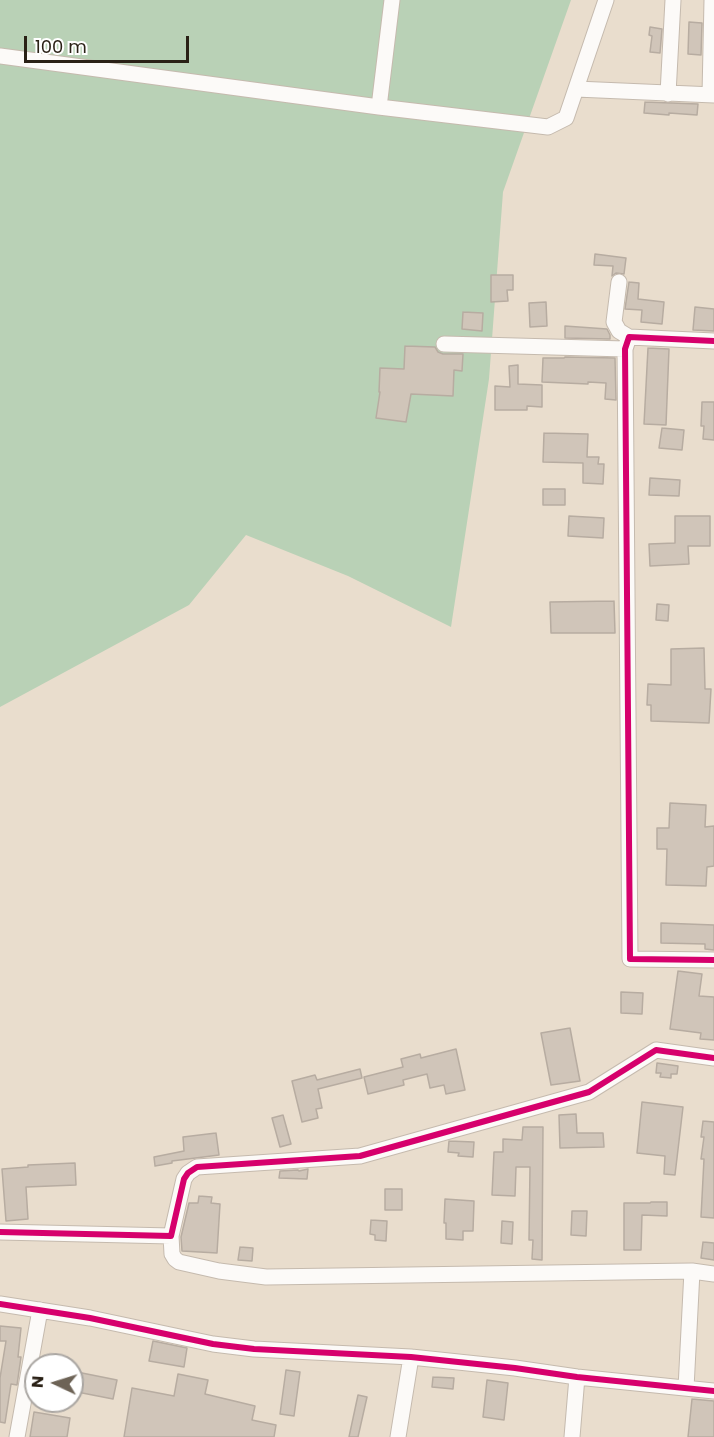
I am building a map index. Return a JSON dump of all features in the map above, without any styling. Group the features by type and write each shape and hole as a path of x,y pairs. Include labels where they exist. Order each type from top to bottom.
{"street":[{"path":"379,107 392,0"},
{"path":"0,56 379,107 548,127 566,118 606,0"},
{"path":"668,94 673,0"},
{"path":"576,89 712,95 712,0"},
{"path":"618,282 614,322 627,343 630,959 714,960"},
{"path":"444,344 714,341"},
{"path":"714,1058 656,1050 589,1092 360,1156 197,1167 184,1179 171,1236 172,1254 179,1262 267,1277 692,1271 714,1274"},
{"path":"0,1232 171,1236"},
{"path":"686,1388 692,1271"},
{"path":"0,1304 90,1318 254,1349 411,1357 714,1391"},
{"path":"17,1437 39,1310"},
{"path":"398,1437 411,1357"},
{"path":"572,1437 577,1377"}],"green space":[{"path":"0,0 571,0 503,192 489,379 451,627 348,576 246,535 189,605 0,707"}],"building":[{"path":"689,22 702,23 701,55 688,54"},
{"path":"650,27 662,29 660,53 650,52 652,36 649,35"},
{"path":"645,102 698,104 697,115 644,113"},
{"path":"595,254 626,258 624,274 616,273 612,276 613,266 594,265"},
{"path":"491,275 513,275 513,290 507,290 508,301 491,302"},
{"path":"629,282 639,283 638,299 664,302 662,324 641,322 642,310 625,309"},
{"path":"546,302 547,326 530,327 529,303"},
{"path":"695,307 714,309 714,331 693,330"},
{"path":"463,312 483,313 482,331 462,329"},
{"path":"565,326 607,329 610,339 565,338"},
{"path":"405,346 435,347 443,354 463,354 462,371 454,370 453,396 411,394 406,422 376,418 380,392 380,368 404,369"},
{"path":"648,348 669,349 666,425 644,424"},
{"path":"543,358 615,358 616,400 605,399 606,383 542,382"},
{"path":"518,365 518,384 542,385 542,407 527,406 527,410 495,410 495,386 510,387 509,366"},
{"path":"702,402 714,402 714,440 703,439"},
{"path":"662,428 684,430 682,450 659,448"},
{"path":"544,433 588,434 587,457 599,457 598,464 604,464 603,484 583,483 583,463 543,462"},
{"path":"650,478 680,480 679,496 649,495"},
{"path":"543,489 565,489 565,505 543,505"},
{"path":"569,516 604,518 603,538 568,536"},
{"path":"675,516 710,516 710,546 688,546 689,564 650,566 649,544 675,543"},
{"path":"614,601 615,633 551,633 550,602"},
{"path":"657,604 669,605 668,621 656,620"},
{"path":"704,648 705,689 711,689 709,723 651,721 651,705 647,705 648,684 671,685 671,649"},
{"path":"670,803 706,805 705,827 714,826 714,866 707,867 706,886 666,885 667,849 657,849 657,828 669,828"},
{"path":"661,923 714,925 714,950 705,949 705,944 661,943"},
{"path":"678,971 702,974 699,996 714,997 714,1040 700,1039 701,1033 670,1029"},
{"path":"621,992 643,993 642,1014 621,1013"},
{"path":"570,1028 580,1081 551,1085 541,1033"},
{"path":"456,1049 465,1090 446,1094 444,1085 430,1088 427,1074 403,1080 404,1085 368,1094 364,1077 403,1067 401,1059 420,1054 421,1058"},
{"path":"657,1063 678,1066 677,1074 671,1074 671,1078 660,1077 661,1073 656,1073"},
{"path":"360,1069 362,1078 318,1089 322,1108 316,1109 318,1118 302,1122 292,1081 315,1075 317,1080"},
{"path":"642,1102 683,1107 675,1175 664,1174 665,1156 637,1153"},
{"path":"576,1114 577,1133 603,1133 604,1147 560,1148 559,1115"},
{"path":"283,1115 291,1144 280,1147 272,1118"},
{"path":"703,1121 714,1122 714,1218 701,1217"},
{"path":"523,1127 543,1127 542,1260 532,1259 533,1240 529,1240 530,1167 516,1167 515,1196 492,1195 494,1152 503,1152 503,1139 522,1140"},
{"path":"216,1133 219,1155 172,1161 172,1163 155,1166 154,1157 184,1151 183,1137"},
{"path":"449,1141 474,1142 473,1157 458,1156 459,1153 448,1152"},
{"path":"75,1163 76,1185 26,1187 28,1219 6,1221 2,1169 28,1167 28,1165"},
{"path":"308,1169 307,1179 279,1178 280,1171"},
{"path":"385,1189 402,1189 402,1210 385,1210"},
{"path":"199,1196 212,1197 211,1203 220,1204 217,1253 182,1251 181,1237 189,1203 198,1203"},
{"path":"445,1199 474,1201 473,1231 463,1231 463,1240 446,1239"},
{"path":"667,1202 667,1216 642,1215 641,1250 624,1250 624,1203"},
{"path":"572,1211 587,1211 586,1236 571,1235"},
{"path":"371,1220 387,1221 386,1241 375,1240 375,1235 370,1234"},
{"path":"502,1221 513,1222 512,1244 501,1243"},
{"path":"703,1242 714,1243 714,1260 701,1258"},
{"path":"240,1247 253,1248 252,1261 238,1260"},
{"path":"0,1326 21,1328 18,1357 21,1357 17,1385 11,1384 5,1423 0,1422 0,1378 6,1341 0,1341"},
{"path":"153,1341 187,1348 184,1367 149,1361"},
{"path":"286,1370 300,1372 294,1416 280,1414"},
{"path":"84,1373 117,1380 113,1399 84,1393"},
{"path":"178,1374 208,1380 205,1394 255,1406 252,1420 276,1425 274,1437 124,1437 132,1388 174,1396"},
{"path":"433,1377 454,1378 453,1389 432,1387"},
{"path":"487,1380 508,1383 504,1420 483,1417"},
{"path":"358,1395 367,1397 358,1437 349,1437"},
{"path":"692,1399 714,1401 714,1437 688,1437"},
{"path":"34,1413 70,1418 67,1437 30,1437"}],"cycle path":[{"path":"714,341 629,337 625,349 630,959 714,960"},
{"path":"0,1232 171,1236 184,1179 197,1167 360,1156 589,1092 656,1050 714,1058"},
{"path":"0,1304 90,1318 213,1344 254,1349 411,1357 714,1391"}]}
